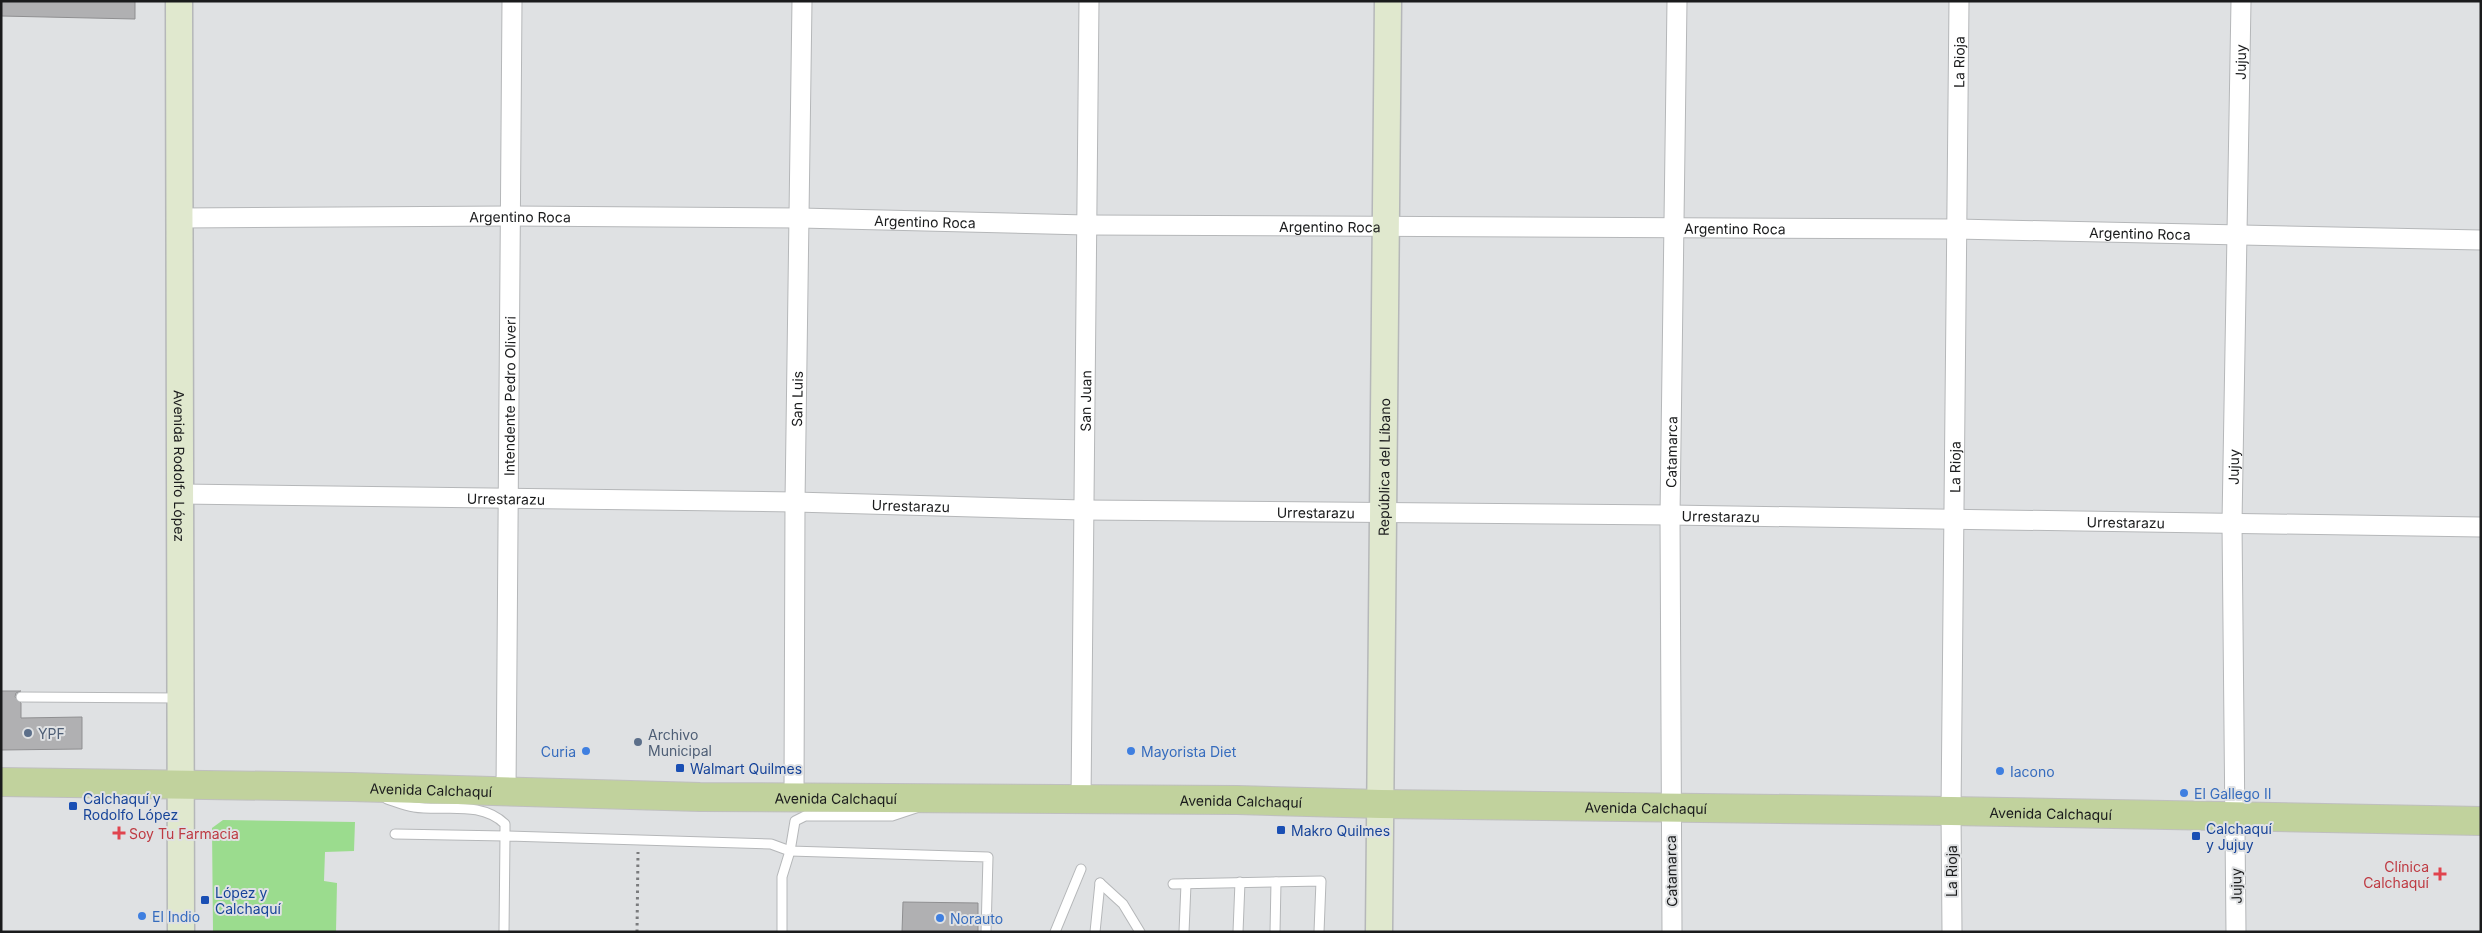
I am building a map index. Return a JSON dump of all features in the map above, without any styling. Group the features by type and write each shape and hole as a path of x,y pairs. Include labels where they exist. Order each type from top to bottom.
{"main road":[{"name":"Avenida Calchaquí","path":"1,782 351,787 638,796 1237,800 1670,809 1951,811 2235,818 2481,821"}],"street":[{"name":"Avenida Rodolfo López","path":"179,1 181,932"},
{"name":"Intendente Pedro Oliveri","path":"506,791 512,1"},
{"name":"San Luis","path":"794,797 795,502 802,1"},
{"name":"San Juan","path":"1081,800 1089,1"},
{"name":"República del Líbano","path":"1379,932 1381,512 1388,1"},
{"name":"Catamarca","path":"1672,932 1670,515 1677,1"},
{"name":"La Rioja","path":"1952,932 1951,811 1956,229 1960,1"},
{"name":"Jujuy","path":"2236,932 2232,523 2241,1"},
{"name":"Argentino Roca","path":"180,218 510,216 800,218 1086,225 1956,229 2481,240"},
{"name":"Urrestarazu","path":"181,494 795,502 1083,510 1670,515 2481,527"}],"lane":[{"path":"21,696 181,698"},
{"path":"351,787 413,807 483,810 497,816 505,824 504,932"},
{"path":"782,932 782,877 790,851 795,821 805,816 892,816 945,799"},
{"path":"395,834 771,844 790,851 988,857 986,932"},
{"path":"1054,932 1081,869"},
{"path":"1173,884 1322,881 1319,932"},
{"path":"1238,932 1240,882"},
{"path":"1276,882 1276,932"},
{"path":"1095,932 1100,883 1123,904 1140,932"},
{"path":"1184,932 1186,884"}],"path":[{"path":"637,932 638,840"}],"green space":[{"path":"223,820 355,822 354,851 325,852 324,881 337,883 336,932 213,932 212,828"}],"building":[{"path":"1,1 135,1 135,19 1,16"},
{"path":"1,691 21,691 16,693 15,697 21,703 21,718 82,717 82,749 1,750"},
{"name":"Norauto","path":"903,902 978,903 978,932 902,932"}],"place":[{"name":"YPF","path":"28,733"},
{"name":"Archivo Municipal","path":"638,742"},
{"name":"Curia","path":"586,751"},
{"name":"Mayorista Diet","path":"1131,751"},
{"name":"Walmart Quilmes","path":"680,768"},
{"name":"Iacono","path":"2000,771"},
{"name":"El Gallego II","path":"2184,793"},
{"name":"Calchaquí y Rodolfo López","path":"73,806"},
{"name":"Makro Quilmes","path":"1281,830"},
{"name":"Soy Tu Farmacia","path":"119,833"},
{"name":"Calchaquí y Jujuy","path":"2196,836"},
{"name":"Clínica Calchaquí","path":"2440,874"},
{"name":"López y Calchaquí","path":"205,900"},
{"name":"El Indio","path":"142,916"},
{"name":"Norauto","path":"940,918"}]}
